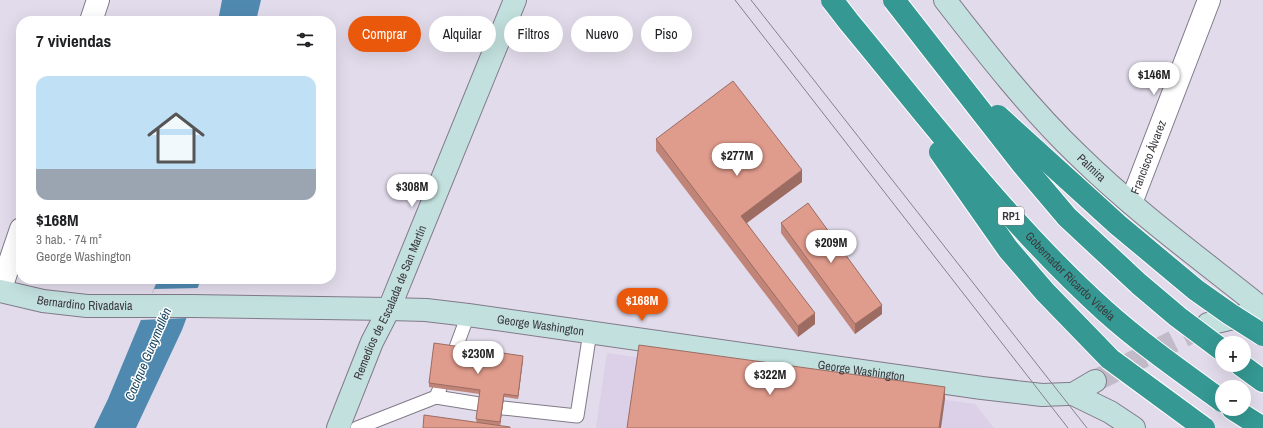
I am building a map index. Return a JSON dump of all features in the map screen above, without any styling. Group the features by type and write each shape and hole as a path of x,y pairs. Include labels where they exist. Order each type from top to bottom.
{"highway":[{"name":"Gobernador Ricardo Videla","path":"831,0 971,170 1025,232 1105,310 1143,342 1215,396"},
{"path":"894,0 1023,165 1067,216 1139,284 1178,317 1215,345"},
{"path":"848,22 1008,249 1045,292 1110,359 1204,428"},
{"path":"951,74 1118,225 1196,290 1263,335"},
{"path":"1251,372 1263,381"},
{"path":"1244,416 1263,428"}],"main road":[{"name":"Remedios de Escalada de San Martín","path":"338,428 372,342 389,309 515,0"},
{"name":"Palmira","path":"945,0 993,62 1029,104 1079,156 1131,203 1263,310"},
{"name":"Bernardino Rivadavia","path":"0,291 43,302 87,306 170,306"},
{"name":"George Washington","path":"170,306 389,309 426,310 468,314 982,388 1042,395 1073,394 1095,381"},
{"path":"1208,324 1263,310"},
{"path":"1073,394 1110,412 1134,428"}],"street":[{"path":"93,16 98,0"},
{"name":"Francisco Álvarez","path":"1131,203 1209,0"},
{"path":"0,291 16,244"}],"lane":[{"path":"455,350 468,314"},
{"path":"503,408 577,416 590,332"},
{"path":"357,428 438,393 479,404"}],"shaded area":[{"path":"607,353 975,404 994,428 596,428"}],"water":[{"path":"222,0 261,0 257,16 219,16"},
{"name":"Cacique Guaymallén","path":"156,284 199,284 182,330 136,428 94,428 108,399"}],"pier":[{"path":"199,288 187,318 140,320 154,289"}],"building":[{"path":"733,81 802,170 741,216 815,313 798,326 656,139"},
{"path":"808,203 882,305 855,324 781,223"},
{"path":"434,343 523,356 518,396 504,394 500,422 476,419 480,390 429,383"},
{"path":"639,345 945,387 939,428 627,428"},
{"path":"424,415 510,427 510,428 423,428"}],"tunnel":[{"path":"1095,381 1208,324"}],"tram line":[{"path":"735,0 1068,428"},
{"path":"751,0 1087,428"}]}
